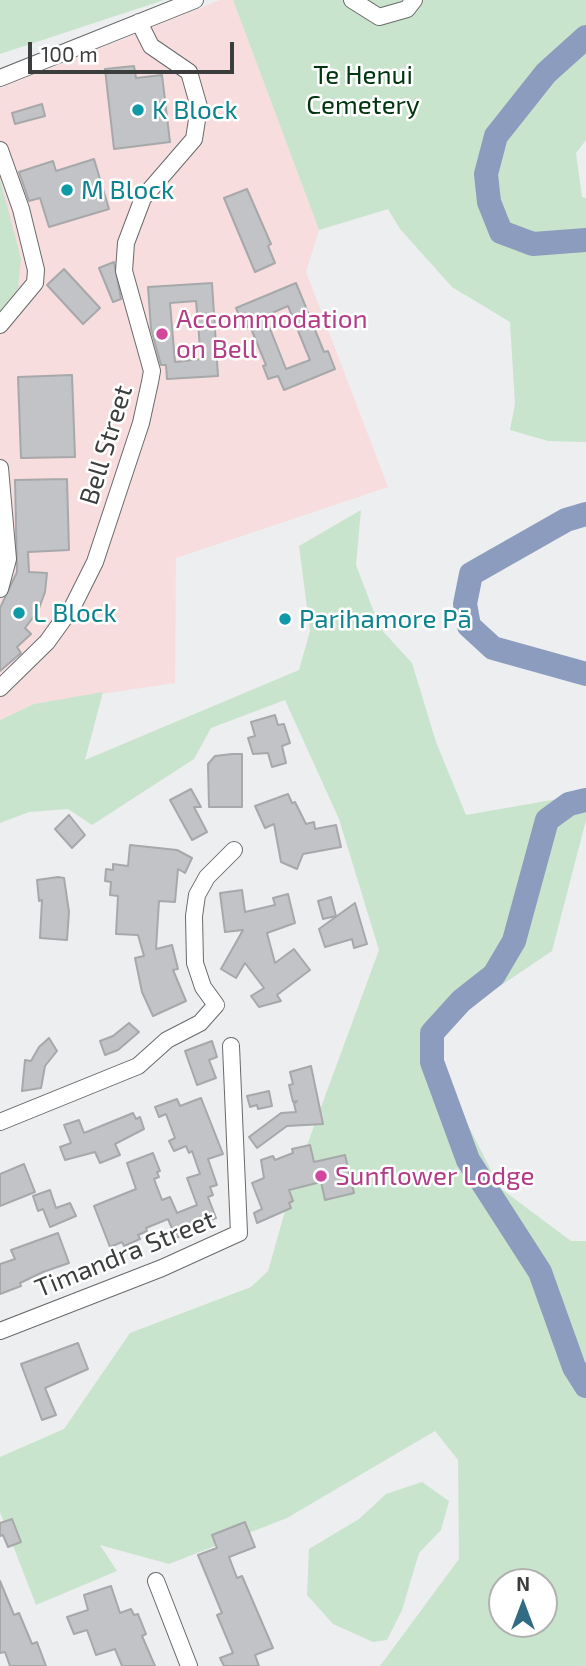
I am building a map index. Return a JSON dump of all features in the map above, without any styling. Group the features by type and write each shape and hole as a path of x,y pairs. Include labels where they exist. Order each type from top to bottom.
{"street":[{"path":"0,78 195,0"},
{"path":"352,0 379,17 407,9 414,0"},
{"name":"Bell Street","path":"0,688 47,642 73,606 95,562 141,423 150,382 152,371 124,271 126,243 143,198 194,139 199,107 189,72 151,46 139,22"},
{"path":"0,150 21,209 36,271 35,283 0,325"},
{"path":"0,468 8,559 0,589"},
{"path":"0,1122 138,1066 167,1040 200,1023 216,1005 202,987 195,963 194,916 197,895 207,877 234,850"},
{"name":"Timandra Street","path":"0,1331 162,1268 239,1233 231,1046"},
{"path":"156,1581 189,1666"}],"shaded area":[{"path":"220,0 233,0 319,230 306,272 388,487 176,558 175,683 34,704 0,720 0,88"}],"green space":[{"path":"0,0 164,0 0,54"},
{"name":"Te Henui Cemetery","path":"233,0 586,0 586,140 576,153 582,197 586,198 586,442 548,441 510,430 515,404 510,322 452,287 400,229 388,209 319,230"},
{"path":"0,179 21,259 18,289 0,312"},
{"path":"361,510 356,565 380,628 412,663 436,742 466,815 586,794 586,820 552,951 454,1017 441,1038 445,1080 500,1188 571,1241 586,1241 586,1666 380,1666 459,1559 458,1460 435,1431 287,1518 169,1564 100,1545 117,1571 36,1605 0,1512 0,1457 64,1429 130,1333 251,1287 268,1271 293,1183 379,950 339,819 285,700 211,728 194,759 92,825 68,809 29,812 0,823 0,720 34,704 103,692 85,760 299,670 310,631 299,546"},
{"path":"422,1482 449,1501 441,1530 419,1553 402,1610 387,1640 373,1642 333,1624 307,1595 309,1549 359,1519 386,1494"}],"building":[{"name":"K Block","path":"134,66 136,78 162,75 170,142 114,149 105,69"},
{"path":"42,104 45,116 15,124 12,113"},
{"name":"M Block","path":"94,159 109,209 49,227 40,198 29,201 19,172 53,161 56,171"},
{"path":"247,189 271,244 268,246 275,263 255,272 224,198"},
{"path":"114,262 121,299 113,302 99,268"},
{"path":"64,269 100,308 83,324 47,285"},
{"name":"Accommodation on Bell","path":"212,283 218,376 167,379 166,365 161,365 151,329 148,287","holes":["196,301 201,359 175,362 170,303"]},
{"path":"296,283 324,352 328,351 335,369 284,390 278,376 268,379 263,366 266,365 250,326 244,328 236,308","holes":["288,306 310,360 286,369 265,316"]},
{"path":"72,375 75,457 21,458 18,377"},
{"path":"67,479 69,550 28,552 29,572 47,573 45,592 38,611 25,628 31,634 17,647 21,653 0,671 0,608 17,572 15,480"},
{"path":"275,715 278,725 284,724 290,743 282,746 286,763 272,767 268,753 253,754 248,738 255,736 251,722"},
{"path":"242,754 242,807 209,807 208,764 215,756"},
{"path":"191,789 201,807 194,807 207,832 192,840 170,800"},
{"path":"288,794 306,824 314,822 315,829 336,825 341,847 303,854 297,869 281,862 274,824 265,828 255,806"},
{"path":"69,815 85,835 72,848 55,829"},
{"path":"130,845 177,850 192,858 185,873 178,869 175,902 159,901 156,949 172,945 178,969 173,970 186,1001 153,1016 142,992 135,958 144,956 138,935 116,934 118,896 110,895 111,882 105,881 106,869 113,870 113,864 128,866"},
{"path":"64,878 69,912 67,940 40,938 42,900 39,901 37,880"},
{"path":"242,890 245,912 275,905 273,898 288,894 295,923 267,933 275,963 294,949 310,970 277,995 281,1001 259,1007 251,996 264,988 245,963 236,978 221,969 243,930 225,932 220,893"},
{"path":"331,897 336,916 323,919 318,901"},
{"path":"355,903 367,944 354,948 352,939 325,947 319,929"},
{"path":"129,1023 139,1032 118,1050 105,1055 100,1041 113,1036"},
{"path":"49,1038 57,1051 45,1066 41,1088 22,1091 25,1060 31,1061 39,1047"},
{"path":"212,1041 217,1057 209,1060 216,1078 197,1085 185,1051"},
{"path":"311,1066 323,1124 287,1126 257,1148 249,1137 281,1113 296,1112 294,1104 297,1101 293,1102 289,1085 293,1084 290,1072"},
{"path":"269,1091 272,1106 258,1109 257,1105 250,1107 247,1096"},
{"path":"201,1098 223,1154 208,1159 217,1185 210,1187 213,1195 208,1197 216,1218 187,1229 188,1233 176,1238 168,1219 146,1228 147,1231 138,1235 140,1239 124,1246 122,1242 110,1247 94,1206 136,1189 127,1163 153,1153 160,1171 157,1172 159,1177 154,1179 162,1200 170,1197 177,1213 197,1205 187,1178 200,1174 192,1151 189,1153 186,1146 174,1151 169,1141 175,1138 166,1114 159,1117 155,1107 177,1099 180,1106"},
{"path":"133,1113 136,1119 140,1117 144,1129 115,1144 120,1155 100,1163 95,1152 65,1160 60,1147 71,1143 64,1125 79,1120 84,1133"},
{"path":"310,1145 314,1162 345,1155 354,1193 325,1200 321,1182 289,1190 293,1201 289,1203 291,1208 257,1223 254,1213 262,1209 252,1183 264,1178 261,1160 273,1156 275,1160 293,1153 292,1149"},
{"path":"24,1164 35,1192 0,1206 0,1174"},
{"path":"50,1190 56,1208 70,1203 76,1216 50,1227 43,1209 38,1211 33,1196"},
{"path":"58,1233 69,1263 43,1272 20,1283 21,1286 0,1294 0,1264 15,1259 11,1250"},
{"path":"78,1343 88,1369 45,1388 56,1415 42,1420 21,1364"},
{"path":"12,1519 21,1542 8,1547 3,1535 0,1536 0,1523"},
{"path":"245,1522 255,1547 229,1557 237,1578 242,1576 273,1648 255,1655 259,1666 224,1666 220,1658 233,1653 217,1615 222,1613 198,1555 217,1548 212,1535"},
{"path":"0,1581 14,1615 19,1613 32,1644 37,1642 46,1666 10,1666 5,1652 0,1653"},
{"path":"111,1586 120,1613 131,1609 134,1615 138,1614 146,1634 142,1636 155,1666 122,1666 115,1649 96,1655 87,1630 74,1634 67,1617 88,1610 84,1595"}],"waterway":[{"path":"586,37 546,73 496,136 486,174 489,202 501,232 533,244 586,240"},
{"path":"586,514 566,520 471,574 465,604 469,626 493,648 586,674"},
{"path":"586,800 569,804 547,820 514,941 494,975 461,1001 432,1033 432,1062 468,1160 540,1272 574,1367 586,1386"}],"place":[{"name":"K Block","path":"138,110"},
{"name":"M Block","path":"67,190"},
{"name":"Accommodation on Bell","path":"162,334"},
{"name":"L Block","path":"19,613"},
{"name":"Parihamore Pā","path":"285,619"},
{"name":"Sunflower Lodge","path":"321,1176"}]}
